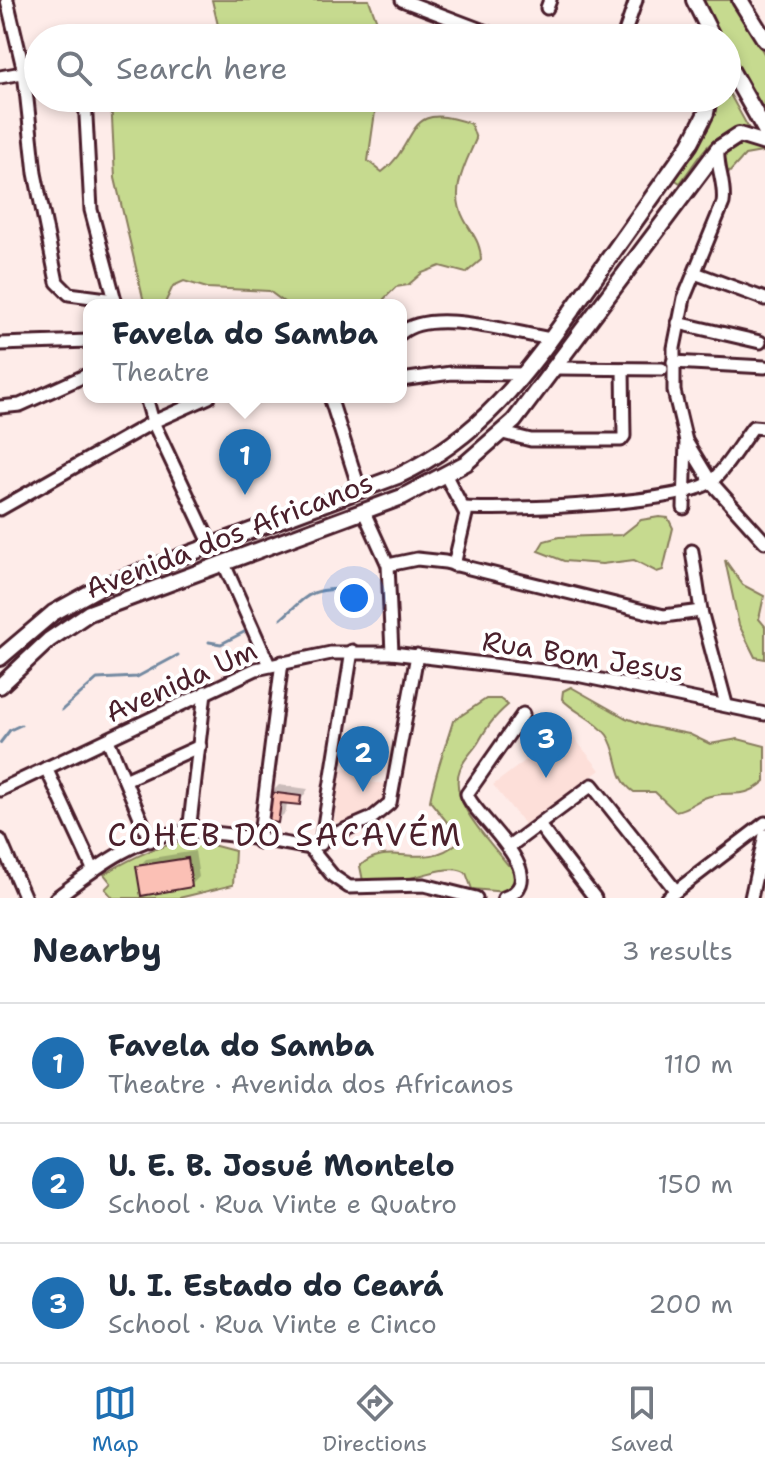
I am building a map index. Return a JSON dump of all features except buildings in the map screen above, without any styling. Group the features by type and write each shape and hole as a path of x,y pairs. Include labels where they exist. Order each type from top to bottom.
{"main road":[{"path":"694,0 705,24"},
{"path":"740,0 765,40"},
{"path":"741,88 765,130"},
{"name":"Avenida dos Africanos","path":"1,653 74,600 211,545 360,491 417,467 453,445 494,411 525,374 690,144 706,112"},
{"path":"719,148 739,135 765,143"},
{"name":"Avenida dos Africanos","path":"0,686 49,640 89,613 364,512 446,476 503,433 556,368 719,148"},
{"path":"525,374 542,386"}],"street":[{"path":"0,77 24,72 7,0"},
{"path":"402,0 465,24"},
{"path":"628,24 636,0"},
{"path":"28,112 35,173 57,282 69,294 98,299"},
{"path":"86,112 91,210 115,299"},
{"path":"719,148 719,169 725,190 722,208 695,273 668,366 686,441 711,482 765,542"},
{"path":"695,178 713,178 725,190"},
{"path":"695,273 765,299"},
{"path":"407,330 418,324 441,321 551,339"},
{"path":"678,323 760,342"},
{"path":"0,344 83,341"},
{"path":"556,368 765,367"},
{"path":"503,433 531,440 623,439 623,369"},
{"path":"407,379 451,373 525,374"},
{"path":"0,407 20,405 83,377"},
{"path":"148,403 153,422 211,545"},
{"path":"0,509 153,422 196,403"},
{"path":"332,403 360,491"},
{"path":"465,508 563,508 683,491 711,482 762,426"},
{"path":"684,508 686,441"},
{"path":"446,476 465,508 466,524 454,565"},
{"path":"364,512 388,565 392,653"},
{"path":"756,531 765,519"},
{"path":"692,551 701,611 726,704"},
{"path":"388,565 417,559 454,565 664,616 701,611"},
{"path":"224,564 269,665"},
{"path":"319,855 352,651"},
{"name":"Avenida Um","path":"0,790 205,692 269,665 352,651 392,653"},
{"name":"Rua Bom Jesus","path":"392,653 577,675 765,714"},
{"path":"321,840 372,818 390,803 417,655"},
{"path":"259,842 282,662"},
{"path":"189,832 205,692"},
{"path":"509,897 519,879 510,846 467,794 523,714"},
{"path":"108,740 150,841"},
{"path":"125,780 200,746"},
{"path":"46,768 93,869"},
{"path":"510,846 586,786 595,787 671,895 765,823"},
{"path":"539,825 595,898"},
{"path":"56,898 93,869 150,841 189,832 307,847 319,855 333,876 349,887 424,885 476,898"},
{"path":"751,898 765,835"},
{"path":"0,840 25,898"}],"shaded area":[{"path":"567,729 600,770 526,826 493,785"},
{"path":"340,768 367,770 366,782 390,784 385,800 346,823 334,822"}],"green space":[{"path":"212,0 369,0 378,24 218,24"},
{"path":"702,0 732,0 765,55 765,117 741,73 741,24 715,24"},
{"path":"112,112 375,112 368,161 382,172 394,161 423,120 449,117 471,124 476,139 463,168 458,198 464,219 478,243 481,260 466,273 440,266 422,273 408,285 396,287 384,299 280,299 269,291 207,288 184,281 173,286 167,299 144,299 115,178"},
{"path":"712,112 740,112 748,127 722,136 707,146 680,183 674,179 710,126"},
{"path":"738,141 757,144 762,152 745,155 728,174 722,153"},
{"path":"668,518 673,528 663,570 657,572 634,560 602,564 564,561 538,551 544,541 559,537 622,535 641,520"},
{"path":"725,560 743,585 764,596 759,619 765,626 765,659 755,657 739,625"},
{"path":"571,687 626,718 648,726 689,734 710,744 738,739 765,746 765,781 749,791 713,795 675,811 655,792 634,792 623,780 607,735 562,699 563,691"},
{"path":"486,699 500,699 508,705 491,723 460,769 459,794 481,833 508,865 513,865 515,876 511,886 506,892 472,889 466,873 457,870 433,872 390,883 363,881 360,866 371,858 382,855 432,855 457,843 455,832 430,801 453,721"},
{"path":"193,840 235,851 233,885 179,898 113,898 105,889 111,883 104,874 158,848"}],"waterway":[{"path":"281,619 310,595 325,590 348,589"},
{"path":"209,642 221,644 246,631"},
{"path":"62,710 97,679 137,677 178,655"},
{"path":"0,743 10,730 21,725"}],"place":[{"name":"Favela do Samba","path":"245,495"},
{"name":"U. I. Estado do Ceará","path":"546,778"},
{"name":"U. E. B. Josué Montelo","path":"363,792"}],"district":[{"name":"COHEB DO SACAVÉM","path":"285,835"}]}
